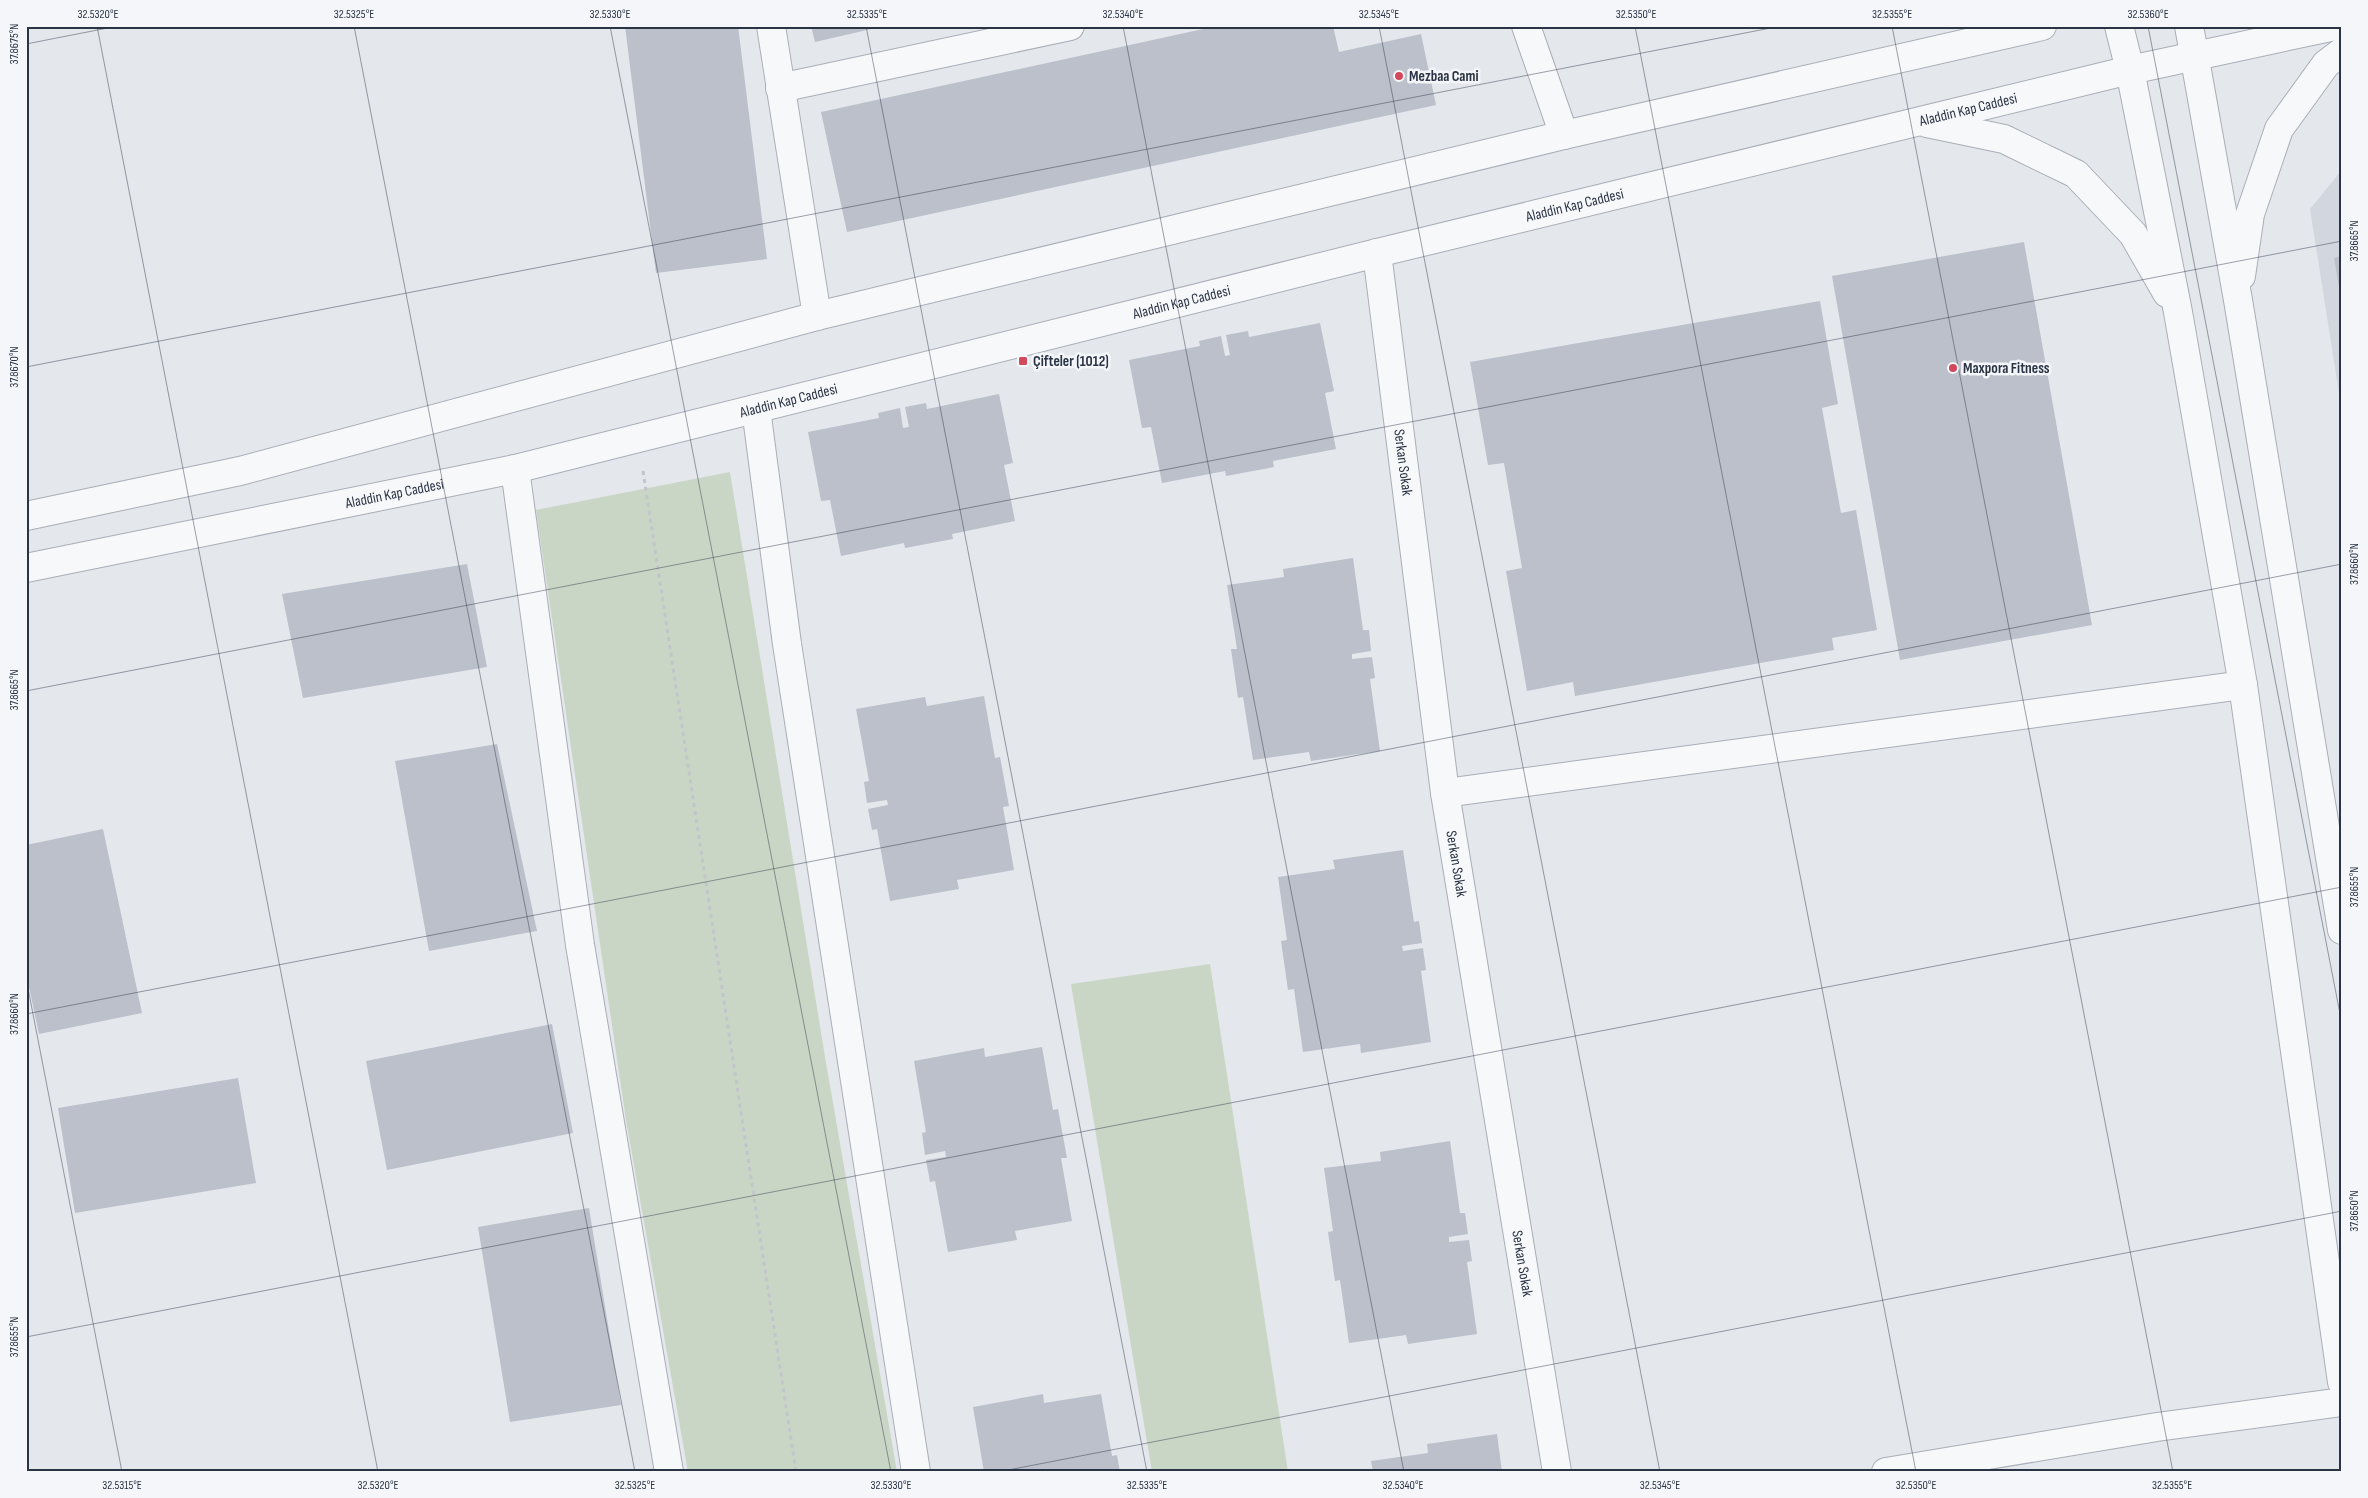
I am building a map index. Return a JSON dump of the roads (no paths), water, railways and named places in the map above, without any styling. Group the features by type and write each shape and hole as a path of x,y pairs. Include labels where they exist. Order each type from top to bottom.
{"street":[{"path":"771,26 817,316"},
{"path":"780,88 1070,26"},
{"path":"1526,26 1564,135"},
{"path":"1906,58 1975,26"},
{"path":"26,516 240,471 817,316 1564,135 2042,26"},
{"path":"2119,26 2130,70 2178,312 2243,685 2342,1382"},
{"path":"2189,26 2238,300 2342,930"},
{"name":"Aladdin Kap Caddesi","path":"26,568 515,469 1377,253 2130,70 2335,26"},
{"path":"2238,300 2250,214 2279,129 2326,64 2342,52"},
{"path":"1920,122 2004,139 2076,174 2133,234 2178,312"},
{"name":"Serkan Sokak","path":"1377,253 1445,793 1557,1472"},
{"path":"756,409 787,644 916,1472"},
{"path":"515,469 580,945 669,1472"},
{"path":"1445,793 2243,685"},
{"path":"1903,1472 1954,1468 2342,1402"},
{"path":"1886,1472 2157,1427 2342,1402"}],"place":[{"name":"Mezbaa Cami","path":"1399,76"},
{"name":"Çifteler (1012)","path":"1023,361"},
{"name":"Maxpora Fitness","path":"1953,368"}]}
